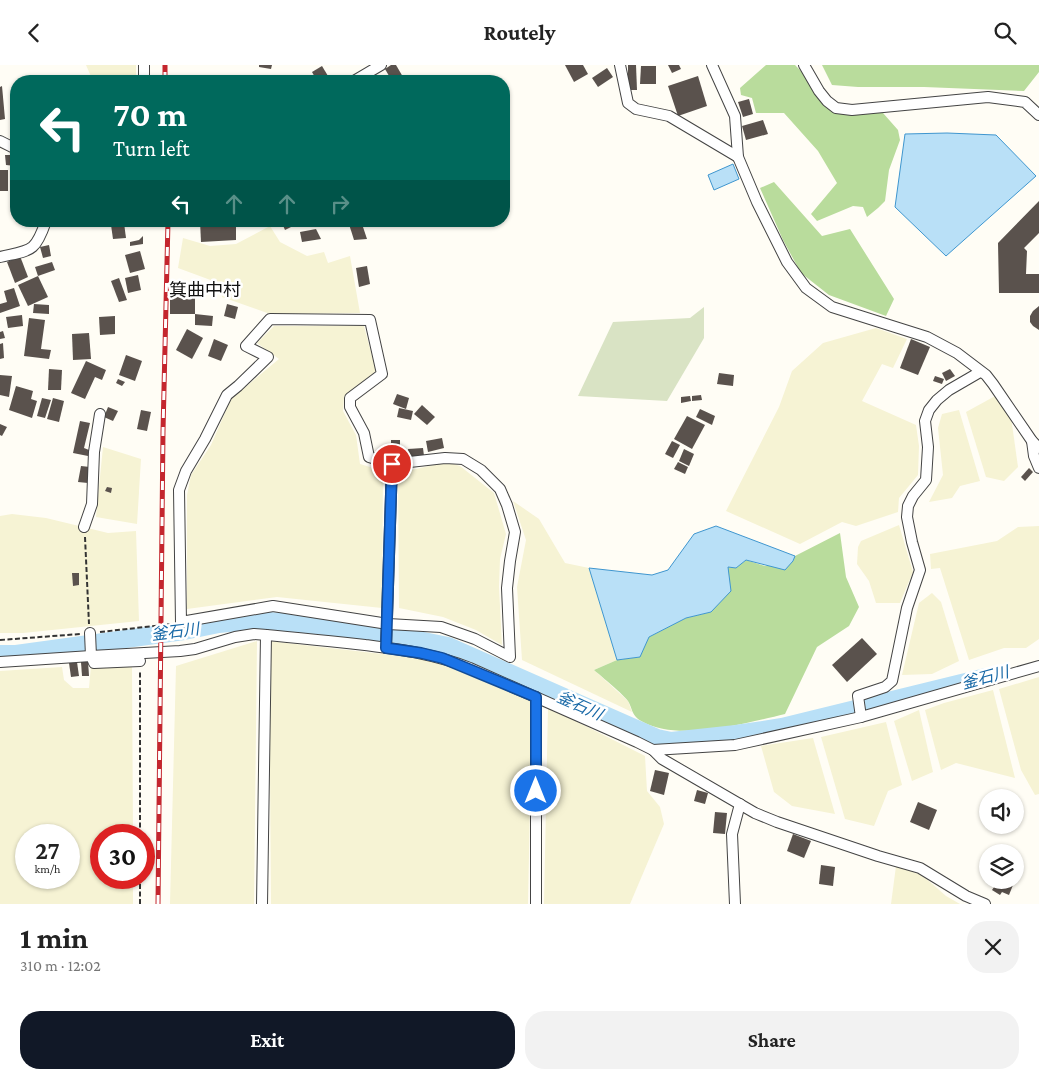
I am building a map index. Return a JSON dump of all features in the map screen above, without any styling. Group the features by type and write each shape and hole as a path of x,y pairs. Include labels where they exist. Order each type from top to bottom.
{"street":[{"path":"364,75 381,65"},
{"path":"620,65 628,103 636,109 669,116 738,157"},
{"path":"712,65 735,116 738,157 757,202 787,262 806,288 832,307 927,337 957,353 986,375 1000,392 1035,445 1034,455 1039,468"},
{"path":"804,65 819,91 836,108 852,110 988,97 1025,102 1039,115"},
{"path":"0,257 35,247 43,227"},
{"path":"270,319 370,320 382,374 350,399 350,407 364,433 369,457 392,464 446,458 463,459 481,470 500,489 507,505 515,532 507,588 510,657 475,639 441,627 388,625 273,606 181,622 180,490 186,471 205,439 227,395 268,357 246,346 270,319"},
{"path":"861,717 858,696 885,687 892,681 907,608 920,570 907,517 908,506 913,496 926,481 928,455 925,421 929,410 948,390 980,372"},
{"path":"84,527 92,504 94,452 100,414"},
{"path":"386,645 392,464"},
{"path":"0,662 92,654 180,651 254,634 386,645 442,658 536,697 654,750 662,759 740,804 778,822 878,856 920,868 933,874 966,896 985,904"},
{"path":"90,635 94,663 140,661"},
{"path":"262,904 266,635"},
{"path":"654,750 735,745 861,717 1039,666"},
{"path":"536,697 536,904"},
{"path":"735,904 732,834 740,804"}],"path":[{"path":"84,527 90,635"},
{"path":"0,640 90,635 161,627"},
{"path":"140,661 140,824"},
{"path":"140,889 140,904"}],"shaded area":[{"path":"86,65 136,65 136,75 90,75"},
{"path":"271,227 280,242 307,256 324,252 328,263 350,256 360,313 270,314 222,297 224,285 178,268 183,238 210,246 236,244"},
{"path":"274,326 364,326 376,371 344,397 343,411 356,435 360,464 383,471 382,608 277,597 187,609 187,495 191,475 211,445 231,399 279,359 257,343"},
{"path":"876,328 907,339 893,368 882,364 862,401 916,425 919,446 918,475 899,498 898,512 856,526 842,522 800,544 726,511 779,407 792,371 823,343"},
{"path":"997,395 1011,417 1018,467 1004,481 986,477 966,412"},
{"path":"959,410 980,481 960,486 952,498 929,502 943,475 938,428 942,414"},
{"path":"103,447 141,459 137,524 96,517"},
{"path":"447,462 460,466 494,493 506,534 500,559 499,587 502,645 476,630 443,617 399,608 398,473"},
{"path":"513,501 539,519 565,563 589,568 617,660 594,670 628,701 632,712 522,660 517,587 526,540"},
{"path":"12,514 46,518 108,533 136,531 139,621 23,633 0,633 0,516"},
{"path":"899,525 913,572 900,603 876,603 869,581 857,564 858,547 861,541"},
{"path":"1039,526 1039,639 1026,648 1004,648 969,660 940,568 931,569 930,554 997,541 1018,527"},
{"path":"932,593 941,602 959,661 932,674 902,675 919,603"},
{"path":"257,641 254,904 170,904 176,666"},
{"path":"269,641 426,659 460,668 532,701 528,904 271,904"},
{"path":"91,666 132,666 133,824 90,824 90,889 133,889 133,904 0,904 0,671 62,667 64,680 73,688 89,688"},
{"path":"1039,677 1039,794 1035,795 1021,770 999,689"},
{"path":"993,690 1015,778 956,763 941,770 925,710"},
{"path":"548,707 645,756 647,791 660,807 664,824 630,904 544,904"},
{"path":"919,710 933,772 912,781 894,721"},
{"path":"886,722 902,785 888,791 874,826 845,819 821,737"},
{"path":"813,738 835,814 792,806 774,792 761,746"},
{"path":"896,866 922,875 946,896 960,904 891,904"}],"green space":[{"path":"766,65 795,65 802,72 814,92 844,113 883,113 898,130 900,140 889,170 885,201 867,217 863,207 853,206 817,221 811,214 837,183 818,151 784,113 756,113 752,98 741,95 740,88"},
{"path":"822,65 1039,65 1039,72 1024,91 924,87 858,87 832,85"},
{"path":"774,182 822,236 850,229 894,299 886,316 829,295 801,273 783,240 760,188"},
{"path":"704,307 704,338 667,401 578,396 613,322 690,318"},
{"path":"840,533 846,577 859,607 849,626 817,647 785,714 713,729 694,731 658,728 636,717 628,701 594,670 617,660 639,657 649,637 686,618 711,612 728,567 736,568 746,560 765,566 793,561 795,556"}],"water":[{"path":"905,134 996,135 1036,176 946,256 895,207"},
{"path":"733,164 739,179 714,190 708,175"},
{"path":"716,526 795,556 793,561 785,570 746,560 736,568 728,567 731,591 711,612 686,618 649,637 640,657 617,660 589,568 652,575 668,570 694,534"}],"building":[{"path":"259,65 272,65 271,69 259,67"},
{"path":"391,65 396,65 402,75 388,75 385,69"},
{"path":"565,65 583,65 588,74 574,82"},
{"path":"628,65 636,65 637,90 628,90"},
{"path":"668,65 679,65 681,69 672,73"},
{"path":"322,66 327,75 314,75 312,72"},
{"path":"641,66 656,66 656,84 640,84"},
{"path":"607,68 613,77 598,87 592,78"},
{"path":"698,76 707,106 678,116 668,86"},
{"path":"2,86 5,119 0,120 0,87"},
{"path":"749,99 753,114 743,117 738,102"},
{"path":"763,120 768,134 746,140 742,126"},
{"path":"5,155 10,155 10,165 6,165"},
{"path":"0,170 8,170 8,191 0,191"},
{"path":"1039,201 1039,233 1024,248 1027,251 1026,274 1039,274 1039,293 999,293 998,243"},
{"path":"111,227 125,227 126,238 113,239"},
{"path":"200,227 236,227 236,240 201,242"},
{"path":"350,227 363,227 367,239 354,240"},
{"path":"316,229 321,239 302,242 300,232"},
{"path":"143,236 143,244 130,246 130,242 139,240"},
{"path":"49,245 51,256 43,258 40,247"},
{"path":"140,251 145,269 130,273 125,255"},
{"path":"20,256 28,277 15,283 7,262"},
{"path":"52,262 55,270 38,276 35,267"},
{"path":"367,266 370,284 359,287 356,268"},
{"path":"138,275 141,290 128,293 125,278"},
{"path":"38,276 48,297 28,306 18,285"},
{"path":"119,278 127,300 119,302 111,281"},
{"path":"14,288 20,306 0,313 0,304 7,302 4,291"},
{"path":"170,294 195,294 195,314 170,314"},
{"path":"34,304 49,305 49,314 33,313"},
{"path":"227,304 238,307 235,319 224,316"},
{"path":"1039,306 1039,330 1030,322 1030,316"},
{"path":"195,314 213,316 212,326 195,325"},
{"path":"22,315 23,326 8,328 6,317"},
{"path":"115,316 115,334 100,335 99,317"},
{"path":"29,318 45,320 41,349 51,350 49,359 24,356"},
{"path":"187,329 203,338 192,359 176,350"},
{"path":"3,331 5,338 0,339 0,332"},
{"path":"89,333 91,359 73,360 72,334"},
{"path":"214,339 228,345 221,361 208,356"},
{"path":"911,339 930,347 918,375 900,368"},
{"path":"3,343 4,358 0,359 0,344"},
{"path":"126,355 142,361 135,381 119,375"},
{"path":"86,361 106,370 102,380 95,377 85,399 71,393"},
{"path":"49,369 62,370 61,390 48,390"},
{"path":"950,369 955,376 946,381 942,373"},
{"path":"719,373 734,375 733,386 717,384"},
{"path":"0,375 12,376 9,397 0,395"},
{"path":"935,376 944,379 942,384 933,381"},
{"path":"118,379 125,382 122,386 116,383"},
{"path":"16,386 33,391 31,399 37,401 32,418 9,410"},
{"path":"397,394 409,398 406,409 393,404"},
{"path":"701,395 702,400 692,401 692,396"},
{"path":"690,396 691,401 681,403 681,397"},
{"path":"42,398 51,400 45,418 37,416"},
{"path":"53,398 64,401 59,422 47,419"},
{"path":"422,405 435,417 427,425 414,414"},
{"path":"108,407 118,411 113,421 104,417"},
{"path":"399,408 413,411 411,420 397,417"},
{"path":"700,409 715,416 712,425 696,417"},
{"path":"141,410 151,412 147,431 137,429"},
{"path":"687,416 705,425 692,449 674,439"},
{"path":"80,421 90,423 84,448 89,450 88,456 73,453"},
{"path":"0,424 7,427 2,436 0,435"},
{"path":"442,438 444,448 428,452 426,441"},
{"path":"391,440 400,440 400,448 391,448"},
{"path":"672,441 680,445 673,458 665,454"},
{"path":"423,448 424,456 409,458 408,449"},
{"path":"684,449 694,454 689,466 679,461"},
{"path":"678,462 688,467 685,474 674,469"},
{"path":"81,466 90,467 88,483 78,482"},
{"path":"1029,468 1033,472 1025,481 1021,477"},
{"path":"107,487 112,488 111,493 105,491"},
{"path":"72,573 79,573 79,585 73,586"},
{"path":"862,638 877,654 847,682 832,665"},
{"path":"88,661 89,676 82,676 81,662"},
{"path":"77,662 79,676 71,677 69,663"},
{"path":"655,770 669,773 664,795 650,791"},
{"path":"697,790 708,793 705,804 694,801"},
{"path":"918,802 937,810 929,830 910,822"},
{"path":"715,812 727,813 725,834 713,833"},
{"path":"793,834 811,841 804,858 787,851"},
{"path":"821,865 835,867 833,886 819,884"},
{"path":"1011,889 1009,895 1002,892 1000,895 992,890"}],"waterway":[{"name":"釜石川","path":"0,654 16,654 184,631 219,624 259,620 324,626 404,637 448,646 657,738 671,741 782,727 986,677"}],"railway":[{"path":"165,65 165,75"},
{"path":"158,904 163,431 168,227"}],"district":[{"name":"箕曲中村","path":"205,290"}],"route":[{"path":"392,464 386,648 442,658 536,697 536,791"}]}
